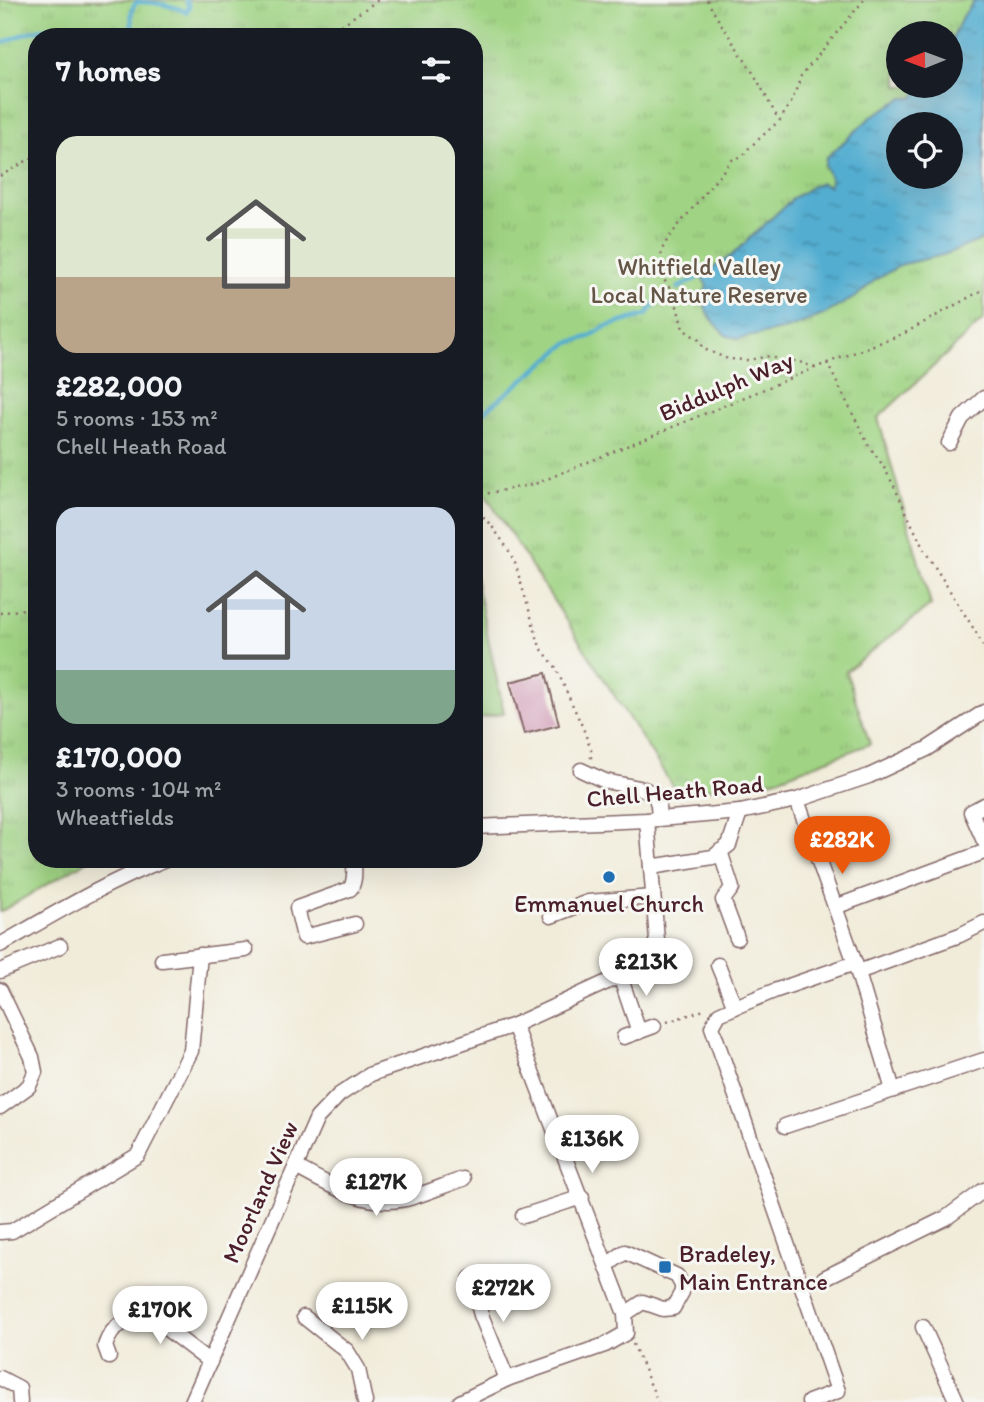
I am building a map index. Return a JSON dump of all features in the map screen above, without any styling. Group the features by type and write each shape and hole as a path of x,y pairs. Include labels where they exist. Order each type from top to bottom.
{"street":[{"path":"948,443 962,418 984,398"},
{"name":"Chell Heath Road","path":"483,827 740,812 797,800 869,775 927,749 984,712"},
{"path":"586,771 605,782 644,789 655,795 658,806 653,819"},
{"path":"797,800 857,968 893,1090"},
{"path":"984,805 971,812 984,841"},
{"path":"651,867 713,857 729,845 740,812"},
{"name":"Moorland View","path":"192,1402 317,1118 339,1095 371,1074 514,1025 620,976 650,956 657,940 651,867 653,819"},
{"path":"720,851 732,888 723,900 737,938"},
{"path":"835,907 984,852"},
{"path":"0,945 99,888 144,868"},
{"path":"354,868 354,884 350,890 297,908 304,937 355,924"},
{"path":"551,916 588,902 653,897"},
{"path":"809,1402 838,1391 712,1027 719,1014 774,990 857,968 960,935 984,923"},
{"path":"0,971 60,946"},
{"path":"162,961 246,950"},
{"path":"0,1232 12,1231 138,1155 191,1051 201,955"},
{"path":"718,965 735,1007"},
{"path":"620,976 639,1032"},
{"path":"0,990 32,1057 35,1072 29,1086 0,1107"},
{"path":"514,1025 582,1198 626,1324"},
{"path":"624,1037 654,1026"},
{"path":"785,1126 984,1060"},
{"path":"296,1167 339,1190 373,1200 404,1199 463,1179"},
{"path":"824,1279 946,1218 984,1190"},
{"path":"523,1216 582,1198"},
{"path":"460,1402 507,1379 605,1345 626,1324 642,1302 663,1309 673,1308 682,1292 677,1276 625,1252 607,1265"},
{"path":"471,1278 481,1315 507,1379"},
{"path":"109,1357 105,1346 109,1333 130,1319 151,1317 210,1362"},
{"path":"304,1317 347,1351 358,1369 365,1402"},
{"path":"923,1327 930,1356 957,1402"},
{"path":"0,1378 19,1388 20,1402"}],"path":[{"path":"337,28 378,0"},
{"path":"706,0 780,120"},
{"path":"815,368 797,361 780,360 770,356 748,360 728,359 704,349 699,340 683,329 674,295 663,278 661,251 669,237 732,160 743,156 780,120 792,102 801,76 864,0"},
{"path":"0,176 28,160"},
{"name":"Biddulph Way","path":"483,494 535,484 905,333 984,289"},
{"path":"827,363 869,446 893,484 923,548 984,648"},
{"path":"483,516 508,549 515,563 540,647 555,666 583,728 591,750 586,771"},
{"path":"0,613 28,608"},
{"path":"654,1026 710,1009 719,1014"},
{"path":"626,1324 658,1402"}],"green space":[{"name":"Whitfield Valley Local Nature Reserve","path":"0,0 984,0 984,319 878,418 931,605 846,671 870,744 774,780 677,793 483,494 483,28 28,28 28,868 75,868 0,912"},
{"path":"483,615 504,713 483,717"}],"water":[{"path":"975,0 984,0 984,239 943,255 903,264 875,280 857,296 823,315 787,329 738,339 725,335 707,313 704,293 707,286 701,276 731,256 793,198 821,183 829,186 831,180 825,166 826,158 872,116 903,98 963,98 963,21 960,21"}],"building":[{"path":"546,673 559,725 524,734 510,682"}],"waterway":[{"path":"132,28 132,11 137,2 162,4 186,12 189,7 186,0"},
{"path":"53,28 100,28"},
{"path":"0,44 28,33"},
{"path":"678,288 704,274"},
{"path":"483,413 568,343 589,337 605,327 646,315 659,298 665,295"}],"place":[{"name":"Emmanuel Church","path":"609,877"},
{"name":"Bradeley, Main Entrance","path":"665,1267"}]}
